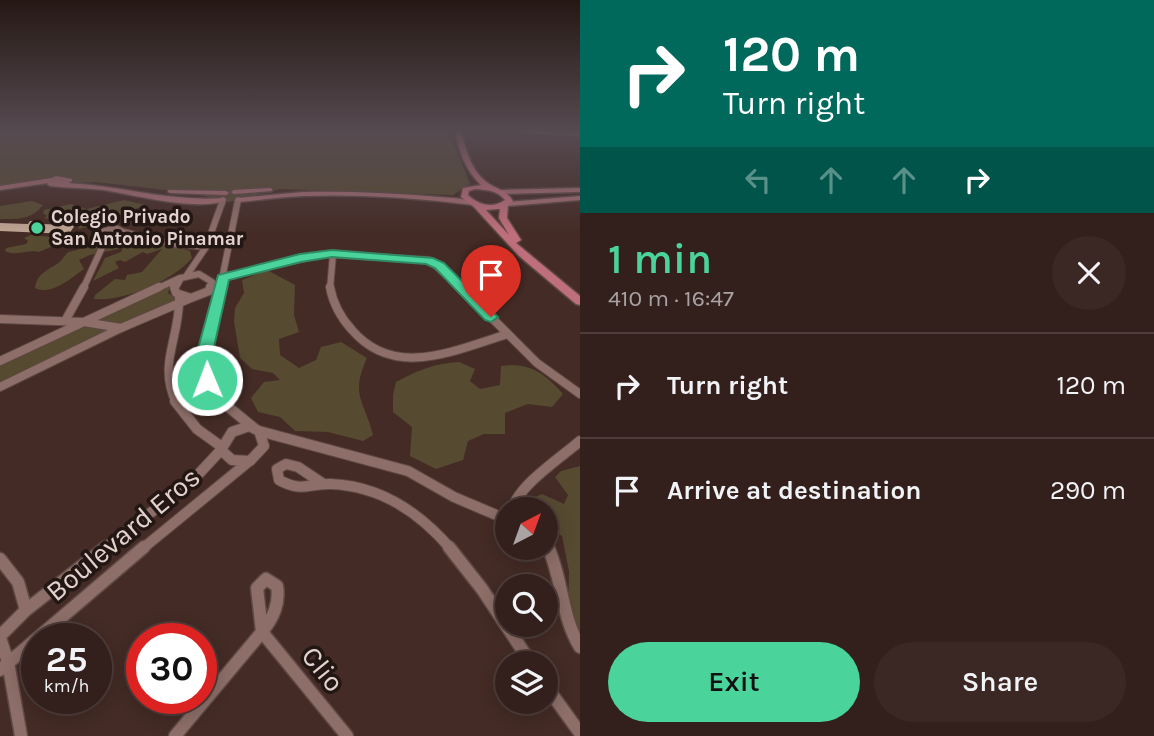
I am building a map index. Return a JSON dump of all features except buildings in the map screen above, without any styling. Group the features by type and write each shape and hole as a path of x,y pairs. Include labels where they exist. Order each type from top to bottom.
{"main road":[{"path":"463,165 470,184 466,198 475,204 522,254 580,302"},
{"path":"471,165 477,178 492,189"},
{"path":"0,188 51,182 64,177 67,182 186,201 306,189 453,195 474,187 501,192 580,190"},
{"path":"501,192 508,198 503,218 517,240 580,295"},
{"path":"533,192 542,200"},
{"path":"230,196 333,194 475,204 493,208 542,200 580,198"}],"street":[{"path":"230,196 223,277 204,356 207,380 220,399 257,429 264,446 258,456 247,463 233,462 179,410 167,384 166,369 179,321 179,299 174,287 206,247 230,196"},
{"path":"106,241 100,236 105,231 116,228 173,244 206,247"},
{"path":"65,321 92,273 99,250 106,241 120,238 123,232"},
{"path":"332,254 328,279 335,305 352,332 382,356 398,360 416,359 508,334"},
{"path":"0,361 183,277 223,277 310,256 332,254 429,260 439,266 537,363 580,394"},
{"path":"203,275 212,282 211,288"},
{"path":"0,387 179,299 206,294 223,277"},
{"path":"0,319 83,322 121,328"},
{"path":"221,449 228,437 238,428 257,429 408,471 454,497 495,514"},
{"path":"518,497 580,441"},
{"name":"Boulevard Eros","path":"0,637 26,610 194,479 221,449"},
{"name":"Boulevard Eros","path":"4,666 247,463"},
{"path":"322,483 375,492 418,514 444,540 523,651"},
{"path":"0,559 12,570 21,586 26,610"},
{"path":"555,560 560,575 564,617 580,647"},
{"name":"Clio","path":"175,736 262,632 347,736"},
{"path":"0,637 4,666 21,736"},
{"path":"558,703 580,733"}],"shaded area":[{"path":"0,165 463,165 470,184 453,195 280,189 229,202 192,193 95,182 0,188"},
{"path":"124,200 146,205 114,217 107,215 99,224 79,229 76,222 81,215 79,213 72,217 72,222 61,222 44,218 47,216 43,213 44,210 71,204 87,209"},
{"path":"32,201 43,205 34,214 18,219 0,219 0,206"},
{"path":"31,235 60,238 58,244 39,252 5,251 6,248 26,244 28,241 24,238"},
{"path":"130,235 138,243 158,242 190,251 192,258 173,275 160,282 119,297 94,299 95,295 115,279 125,280 127,275 142,272 162,249 147,254 143,252 125,262 115,262 119,268 93,281 105,258 121,252 123,248 90,255 79,260 84,269 61,285 48,290 35,288 40,276 68,252"},
{"path":"267,270 295,285 294,315 299,332 279,339 280,355 299,368 316,360 321,347 341,342 367,358 359,390 373,435 363,441 328,432 295,431 280,417 258,412 251,398 264,382 280,380 273,373 252,369 240,358 234,321 235,308 244,293 242,280"},
{"path":"171,284 168,293 177,299 0,387 0,361"},
{"path":"459,362 475,369 470,381 480,389 500,385 501,366 511,365 536,371 550,380 563,394 552,407 528,404 505,413 505,434 484,434 468,441 463,460 436,469 410,456 412,427 393,412 393,395 396,382 404,378 434,366"},
{"path":"580,466 580,634 568,610 569,571 562,536 558,534 558,501 564,504 568,495 555,477 561,471"}],"place":[{"name":"Colegio Privado San Antonio Pinamar","path":"37,228"}],"route":[{"path":"207,380 204,368 206,343 223,277 300,258 332,254 429,260 439,266 491,317"}]}
